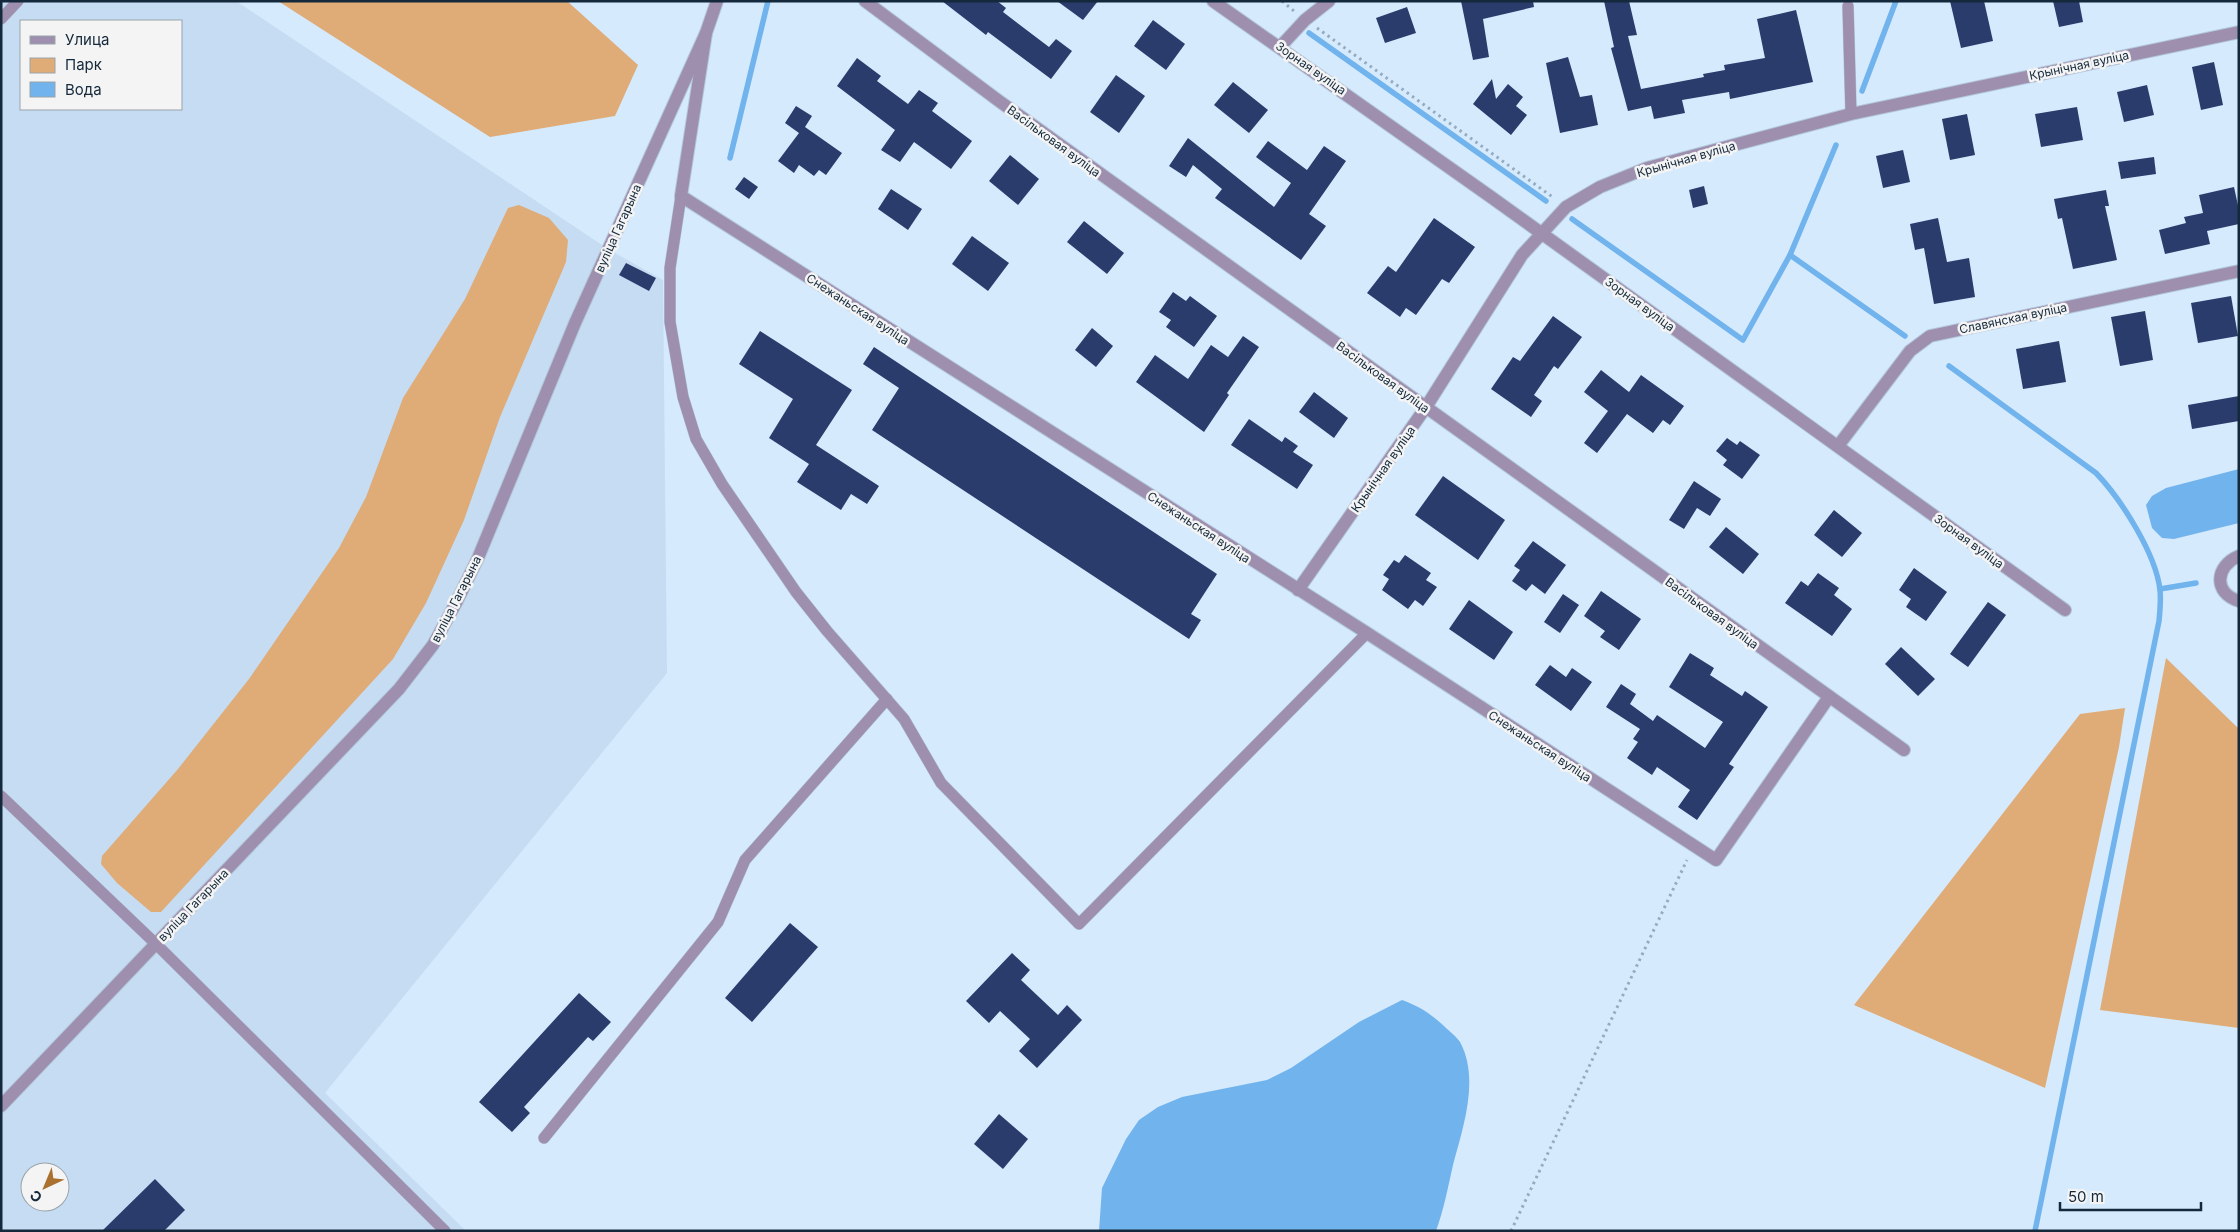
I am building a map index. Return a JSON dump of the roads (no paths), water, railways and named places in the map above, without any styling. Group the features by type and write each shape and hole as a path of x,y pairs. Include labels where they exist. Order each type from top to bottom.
{"street":[{"name":"вуліца Гагарына","path":"1,1106 399,689 433,646 478,558 575,323 706,33 717,1"},
{"name":"Васільковая вуліца","path":"864,1 999,101 1904,750"},
{"name":"Зорная вуліца","path":"1213,1 1543,234 2065,610"},
{"path":"1280,47 1305,20 1329,1"},
{"name":"Крынічная вуліца","path":"1298,590 1426,407 1522,255 1566,207 1600,187 1647,168 1851,114 2239,32"},
{"path":"681,196 706,33"},
{"name":"Снежаньская вуліца","path":"681,196 1367,633 1716,860 1829,698"},
{"name":"Славянская вуліца","path":"1838,446 1910,351 1930,336 2239,271"},
{"path":"2239,556 2223,568 2219,579 2222,588 2230,598 2239,601"}],"lane":[{"path":"1,20 18,1"},
{"path":"1848,6 1851,114"},
{"path":"681,196 670,268 670,322 683,397 696,439 722,484 796,592 827,631 904,719 941,783 1079,924 1367,633"},
{"path":"544,1138 718,922 744,860 887,699"},
{"path":"1,796 156,944 445,1231"}],"water":[{"path":"2239,469 2239,523 2174,539 2162,538 2152,528 2146,505 2152,496 2166,488"},
{"path":"1402,1000 1429,1014 1457,1038 1466,1056 1469,1071 1468,1103 1465,1119 1436,1231 1099,1231 1102,1188 1126,1139 1139,1120 1158,1107 1182,1097 1267,1080 1291,1068 1359,1022"}],"waterway":[{"path":"730,158 768,1"},
{"path":"1862,91 1896,1"},
{"path":"1309,33 1546,201"},
{"path":"1572,219 1743,340 1790,255 1836,145"},
{"path":"1790,255 1905,336"},
{"path":"1949,366 2096,473 2116,497 2145,544 2152,560 2160,590 2159,621 2035,1231"},
{"path":"2160,589 2196,583"}]}
